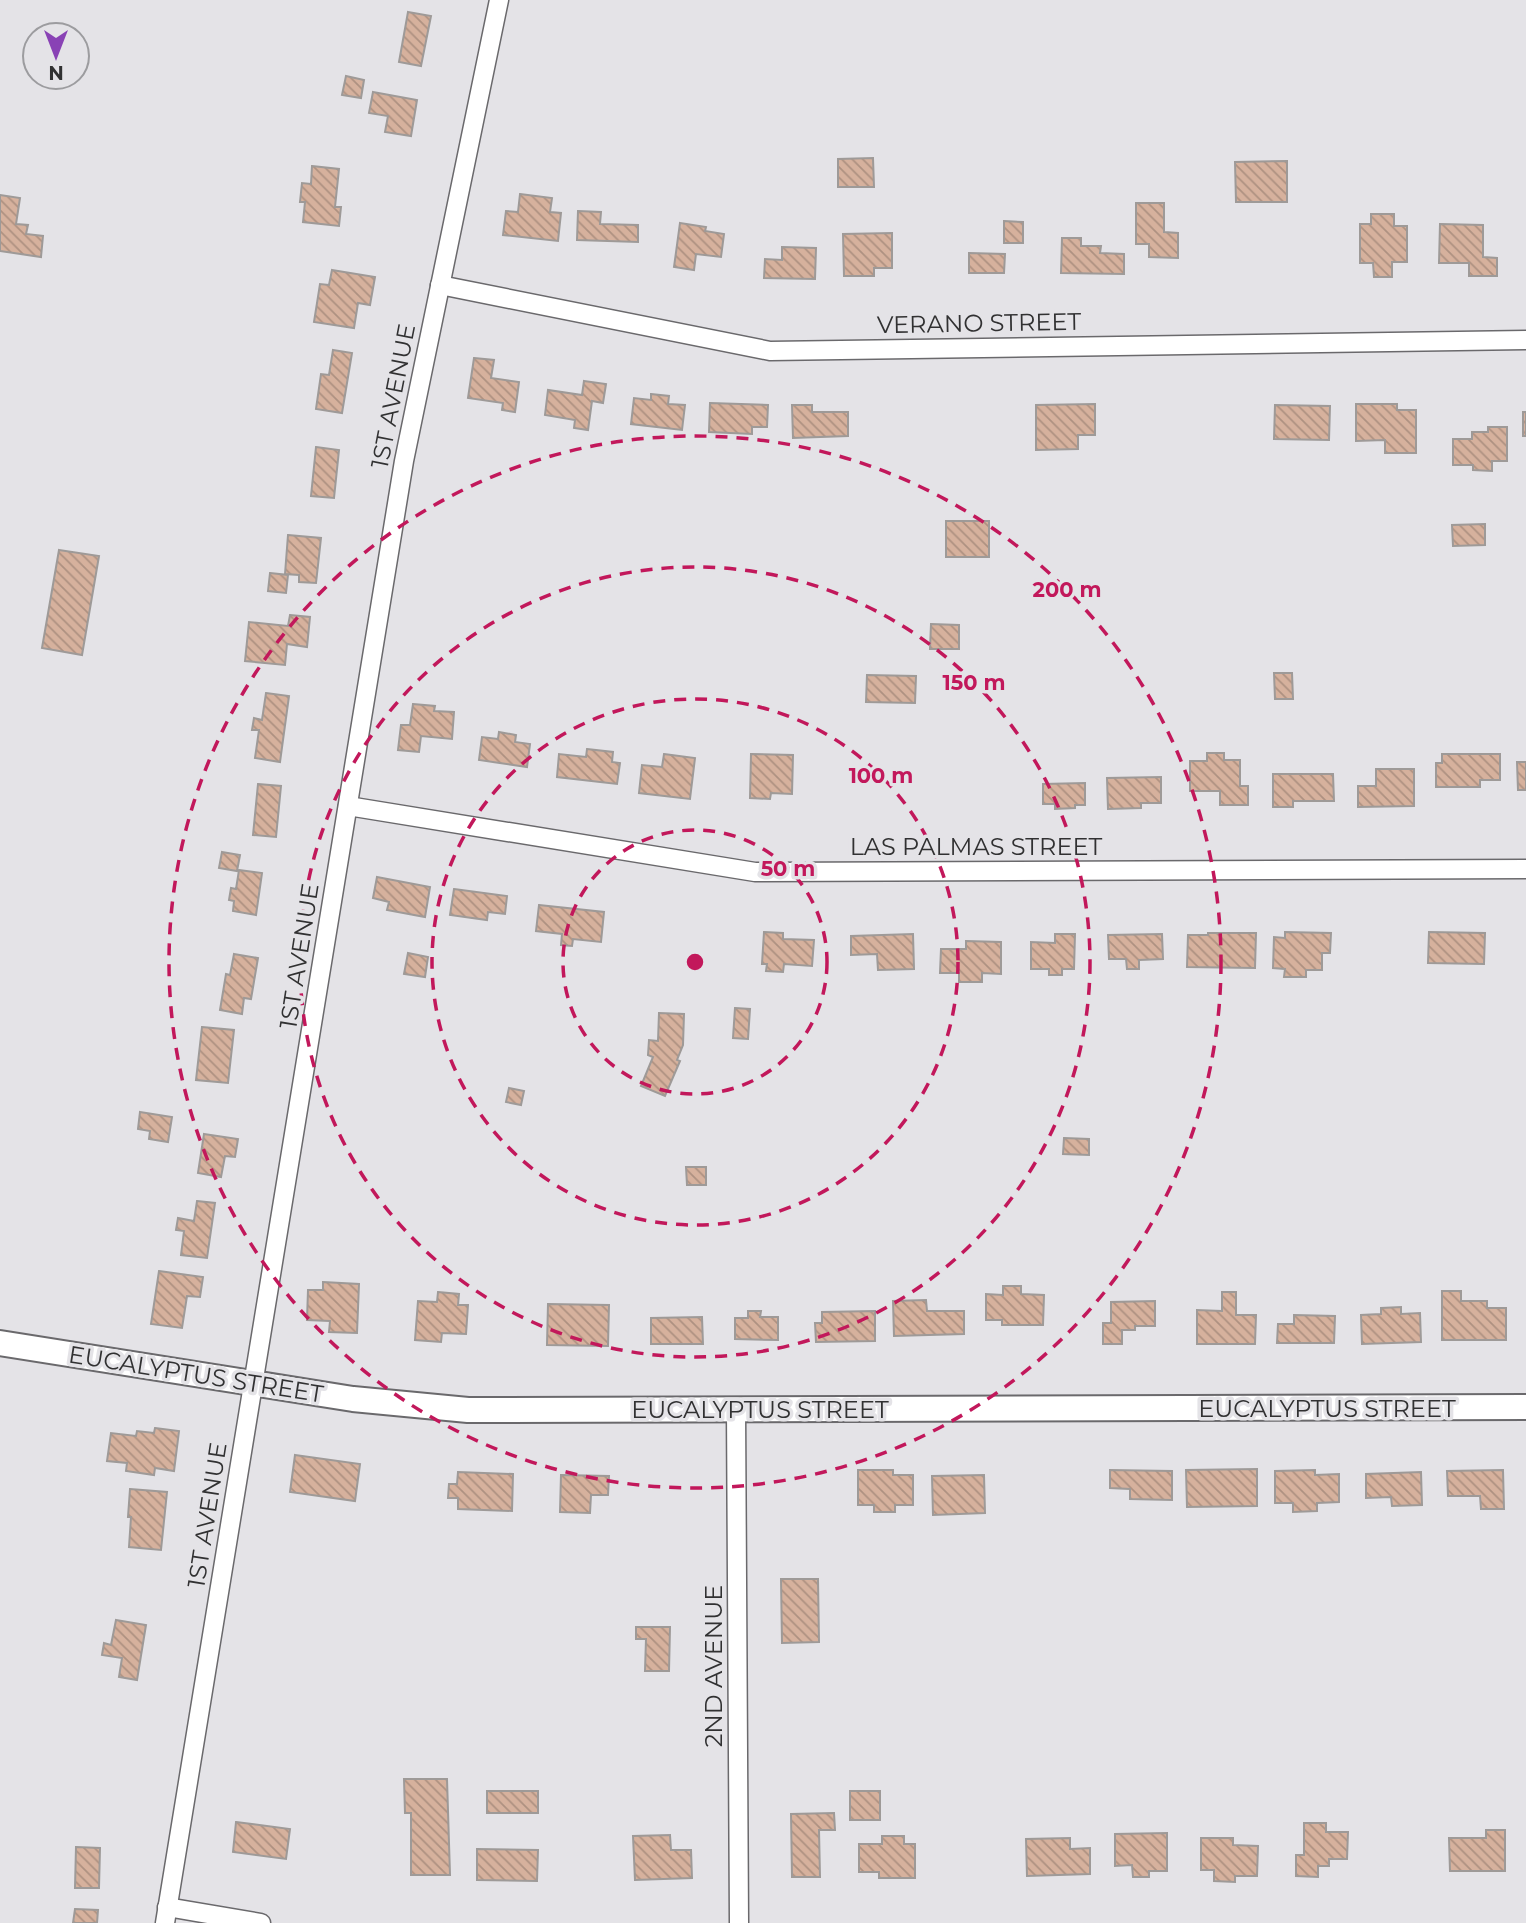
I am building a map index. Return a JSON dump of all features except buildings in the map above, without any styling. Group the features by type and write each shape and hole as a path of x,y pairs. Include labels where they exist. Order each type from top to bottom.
{"main road":[{"name":"EUCALYPTUS STREET","path":"0,1343 352,1399 431,1408 1526,1407"}],"street":[{"name":"1ST AVENUE","path":"166,1915 404,461 499,0"},
{"name":"VERANO STREET","path":"440,285 770,351 1526,340"},
{"name":"LAS PALMAS STREET","path":"348,806 754,872 1526,869"},
{"name":"2ND AVENUE","path":"736,1409 739,1923"},
{"path":"166,1915 261,1923"}]}
